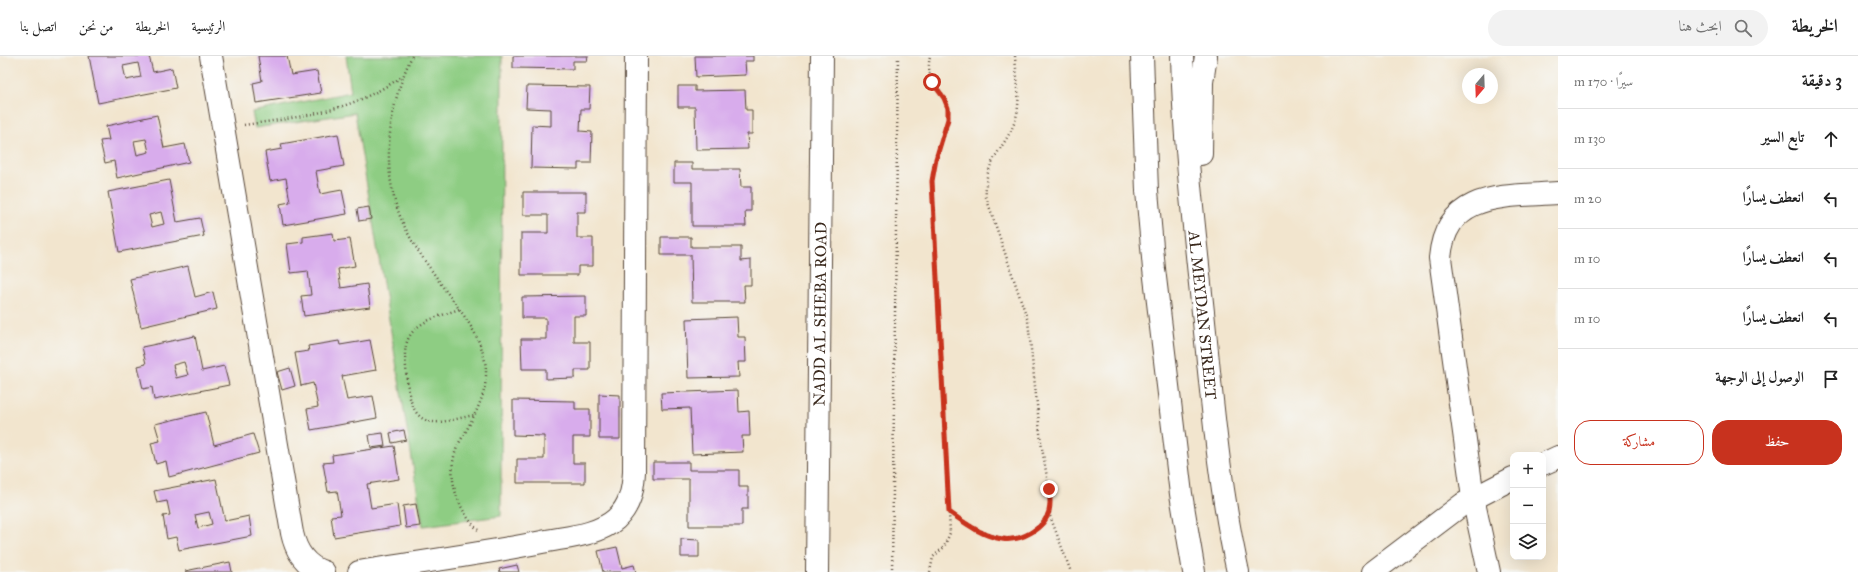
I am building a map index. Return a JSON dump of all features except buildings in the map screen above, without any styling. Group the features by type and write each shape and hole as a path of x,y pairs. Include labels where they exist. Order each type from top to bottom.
{"street":[{"path":"211,56 292,532 296,548 304,560 317,570 324,572"},
{"path":"359,572 498,550 602,528 616,519 627,506 633,490 636,56"},
{"name":"NADD AL SHEBA ROAD","path":"817,572 822,56"},
{"path":"1142,56 1147,192 1154,269 1181,494 1194,572"},
{"name":"AL MEYDAN STREET","path":"1182,56 1192,212 1216,444 1237,567"},
{"path":"1192,212 1200,173 1202,82 1206,56"},
{"path":"1489,572 1473,498 1440,258 1441,246 1445,233 1451,222 1468,206 1479,201 1490,198 1558,193"},
{"path":"1546,463 1558,457"},
{"path":"1372,572 1473,498 1510,480"},
{"path":"1237,567 1257,572"}],"path":[{"path":"412,56 403,77 390,130 389,161 393,192 402,222 412,242 459,309 477,338 484,357 486,377 483,398 456,450 453,468 454,487 460,505 470,521 498,550"},
{"path":"892,572 898,56"},
{"path":"930,56 929,72 932,82 944,98 948,108 948,119 936,159 932,181 949,512 949,538 944,548 933,558 930,572"},
{"path":"1014,56 1018,100 1017,112 1012,128 990,164 987,175 986,192 989,208 1028,320 1041,442 1049,489 1049,511 1071,572"},
{"path":"223,128 298,117 336,107 369,96 403,77"},
{"path":"459,309 422,322 409,336 404,350 411,407 422,418 430,422 438,422 475,415"},
{"path":"949,512 976,530 1002,539 1025,535 1035,530 1049,511"}],"green space":[{"path":"346,56 502,56 501,516 423,526 355,113 255,128 252,112 351,92"}],"route":[{"path":"932,82 944,98 948,108 946,130 936,159 932,181 949,512 976,530 1002,539 1014,539 1035,530 1043,521 1049,511 1049,489"}]}
